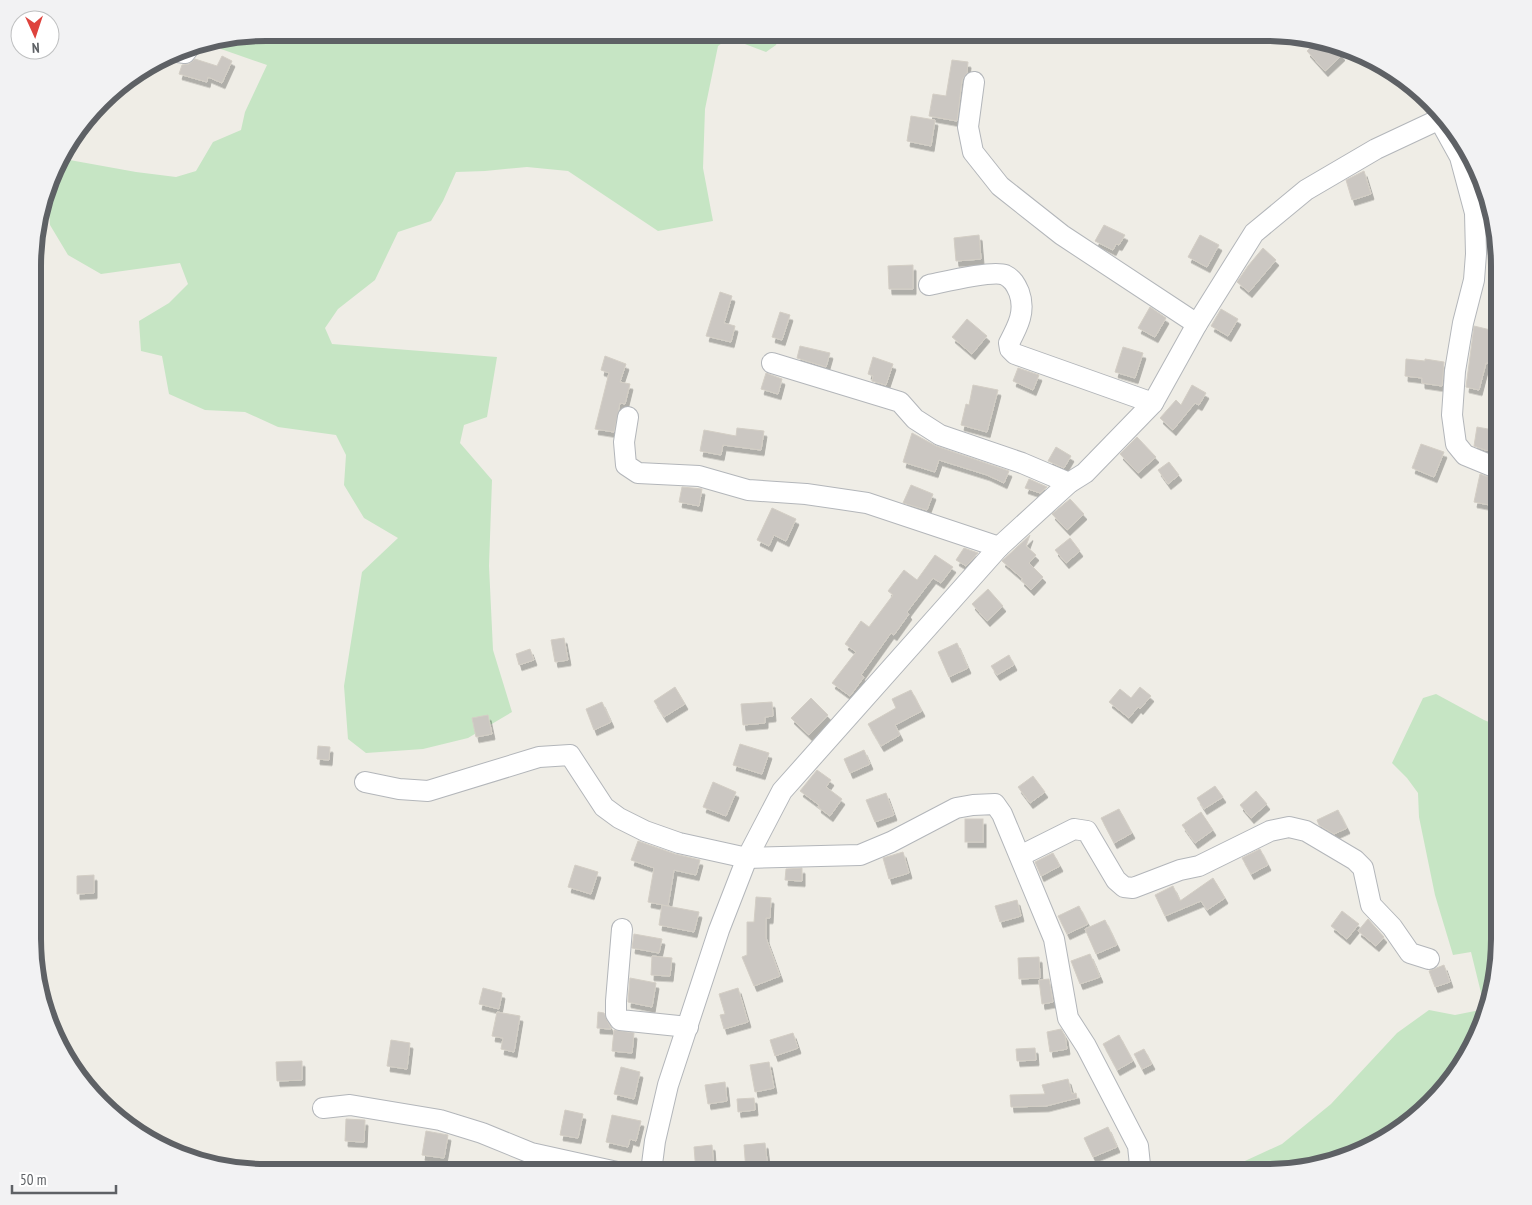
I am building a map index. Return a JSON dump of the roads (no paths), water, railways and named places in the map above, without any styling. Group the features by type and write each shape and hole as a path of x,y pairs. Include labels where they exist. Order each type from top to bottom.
{"street":[{"path":"974,82 968,127 972,152 1000,186 1062,235 1197,324"},
{"path":"653,1164 655,1141 668,1085 719,930 747,858 782,791 999,546 1069,483 1085,473 1153,403 1197,324 1254,233 1306,190 1376,149 1437,120"},
{"path":"1448,135 1460,157 1475,213 1476,254 1474,280 1463,323 1455,371 1452,415 1456,444 1465,455 1491,466"},
{"path":"928,285 979,276 1003,274 1013,280 1022,302 1018,328 1009,343 1010,349 1015,354 1153,403"},
{"path":"772,363 900,402 915,419 940,435 1022,463 1069,483"},
{"path":"628,417 624,442 626,465 638,473 699,476 748,490 806,494 867,503 999,546"},
{"path":"365,782 428,791 538,757 570,755 604,807 619,818 645,831 679,843 747,858 860,855 890,842 956,808 995,804 1002,814 1054,939 1068,1018 1086,1046 1138,1146 1140,1164"},
{"path":"1020,856 1074,829 1087,831 1116,880 1124,888 1133,888 1180,870 1199,866 1270,831 1290,827 1306,831 1355,860 1363,868 1371,905 1392,927 1410,953 1429,959"},
{"path":"622,929 616,1001 616,1014 620,1020 688,1027"},
{"path":"323,1108 350,1105 440,1120 482,1133 531,1153 581,1164"}]}
